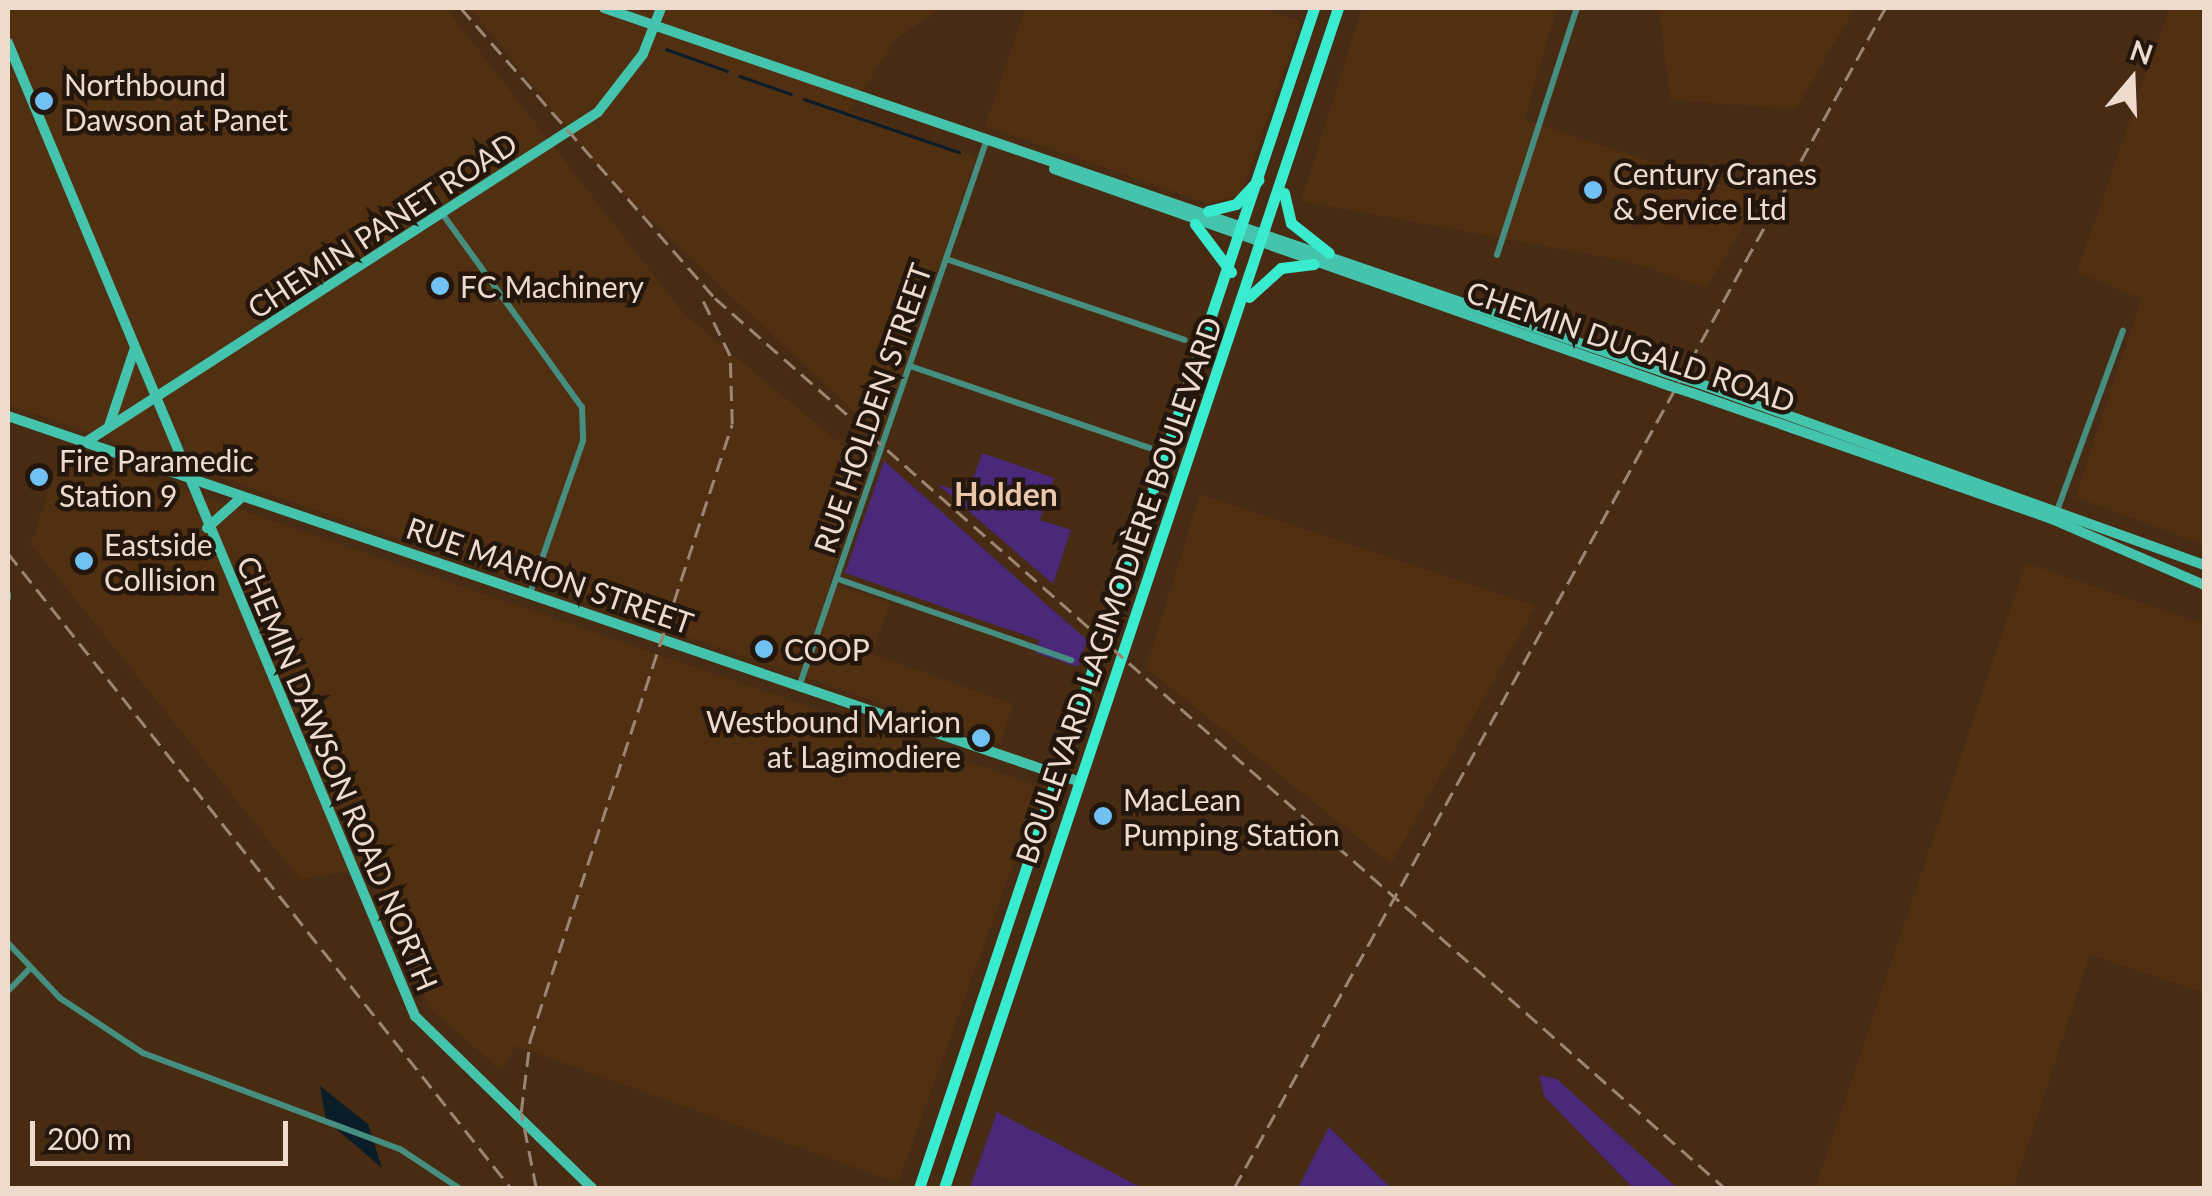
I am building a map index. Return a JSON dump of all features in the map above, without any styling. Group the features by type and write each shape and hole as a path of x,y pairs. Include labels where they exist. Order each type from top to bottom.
{"main road":[{"name":"CHEMIN DUGALD ROAD","path":"604,8 1039,161 1195,224 2058,508 2204,565"},
{"name":"CHEMIN PANET ROAD","path":"86,442 444,216 598,112 655,25 661,8"},
{"name":"BOULEVARD LAGIMODIÈRE BOULEVARD","path":"919,1188 1231,272 1314,8"},
{"name":"BOULEVARD LAGIMODIÈRE BOULEVARD","path":"944,1188 1077,781 1246,300 1338,8"},
{"name":"CHEMIN DAWSON ROAD NORTH","path":"8,42 185,478 414,1016 592,1188"},
{"name":"CHEMIN DUGALD ROAD","path":"1039,161 1329,252 1673,381"},
{"path":"1286,174 1288,218 1329,252"},
{"path":"1208,211 1240,202 1260,177"},
{"path":"1195,224 1231,272"},
{"path":"1246,300 1273,272 1314,264"},
{"path":"108,429 135,347"},
{"name":"CHEMIN DUGALD ROAD","path":"1695,388 2054,520 2204,586"},
{"name":"RUE MARION STREET","path":"8,416 1077,781"},
{"path":"207,528 242,497"}],"street":[{"path":"1497,255 1577,8"},
{"name":"RUE HOLDEN STREET","path":"799,687 986,142"},
{"path":"444,216 582,407 583,441 529,594"},
{"path":"946,259 1185,340"},
{"path":"2058,508 2123,330"},
{"path":"910,366 1149,448"},
{"path":"838,579 1071,660"},
{"path":"8,943 29,970 143,1053 400,1149 460,1188"},
{"path":"8,991 29,970"}],"shaded area":[{"path":"8,8 446,8 684,314 869,467 829,583 890,603 872,654 1013,704 1000,744 8,405"},
{"path":"470,8 941,8 897,38 849,111 976,157 881,437 613,185"},
{"path":"1025,8 1261,8 1301,21 1241,195 1209,204 985,126"},
{"path":"1362,8 1557,8 1524,120 1760,197 1707,288 1631,262 1301,201"},
{"path":"1659,8 1855,8 1796,109 1670,100"},
{"path":"2169,8 2204,8 2204,545 2075,497 2141,299 2077,272"},
{"path":"63,448 1041,787 898,1183 516,1046 502,1071 428,1007 375,866 300,880 31,544"},
{"path":"982,453 1054,478 1040,520 1071,530 1053,584 937,484 968,494"},
{"path":"884,461 1087,640 1078,667 1036,653 1039,640 845,573"},
{"path":"1200,494 1536,606 1391,864 1146,668"},
{"path":"2026,563 2204,624 2204,993 2090,955 2014,1188 1815,1188"},
{"path":"1539,1075 1557,1079 1677,1188 1633,1188 1544,1096"},
{"path":"997,1112 1142,1188 970,1188"},
{"path":"1329,1127 1391,1188 1298,1188"}],"water":[{"path":"320,1086 368,1124 382,1168 326,1120"}],"waterway":[{"path":"666,49 727,71"},
{"path":"740,76 791,94"},
{"path":"804,99 959,152"}],"railway":[{"path":"461,8 715,298 1725,1188"},
{"path":"1234,1188 1885,8"},
{"path":"536,1188 521,1112 530,1040 732,424 730,356 700,295"},
{"path":"8,553 511,1188"}],"place":[{"name":"Northbound Dawson at Panet","path":"44,101"},
{"name":"Century Cranes & Service Ltd","path":"1593,190"},
{"name":"FC Machinery","path":"440,286"},
{"name":"Fire Paramedic Station 9","path":"39,477"},
{"name":"Eastside Collision","path":"84,561"},
{"name":"COOP","path":"764,649"},
{"name":"Westbound Marion at Lagimodiere","path":"981,738"},
{"name":"MacLean Pumping Station","path":"1103,816"}],"district":[{"name":"Holden","path":"1006,494"}]}
